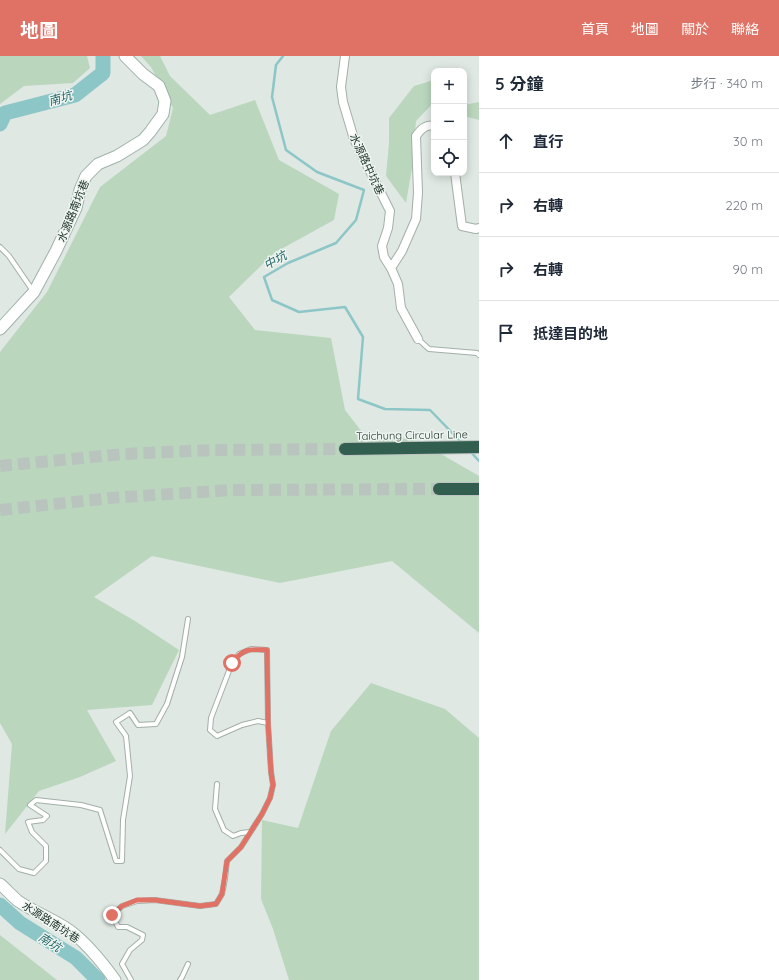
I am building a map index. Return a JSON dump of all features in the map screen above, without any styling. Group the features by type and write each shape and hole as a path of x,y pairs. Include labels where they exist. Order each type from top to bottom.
{"highway":[{"name":"Taichung Circular Line","path":"345,449 479,447"},
{"path":"439,489 479,489"}],"street":[{"name":"水源路南坑巷","path":"0,329 34,292 56,252 76,208 80,190 86,176 98,164 117,156 143,140 163,114 165,101 159,86 143,74 125,56"},
{"name":"水源路中坑巷","path":"345,56 341,87 343,102 354,139 390,211 388,228 382,246 384,257 398,284 401,308 418,339"},
{"path":"391,268 402,251 416,219 418,193 416,136 421,128 431,125"},
{"path":"455,176 462,226 479,228"},
{"name":"水源路南坑巷","path":"0,884 17,900 70,931 87,946 115,980"}],"lane":[{"path":"0,247 9,256 34,292"},
{"name":"水源路中坑巷","path":"418,339 429,349 479,355"},
{"path":"0,850 19,869 34,873 46,861 46,846 32,832 28,822 43,820 47,816 30,805 36,800 81,805 100,810 116,861 122,861 123,820 130,776 126,736 116,722 130,713 138,725 156,724 167,704 182,657 188,619"},
{"path":"131,980 122,964 130,950 142,940 143,935 127,926 118,927 112,915 122,906 137,900 155,900 200,906 216,904 222,894 227,861 241,847 262,814 270,798 273,785 268,723 267,650 251,649 239,654 232,663 211,718 210,730 217,736 242,725 258,721 268,723"},
{"path":"217,784 214,809 224,830 233,836 250,832"},
{"path":"180,980 188,964"}],"green space":[{"path":"0,56 87,56 90,68 73,83 24,86 0,104"},
{"path":"141,56 160,56 170,76 210,115 255,100 279,160 339,194 334,220 274,253 229,297 255,330 331,338 345,410 366,437 415,439 479,476 479,633 392,561 280,583 152,556 94,597 135,621 179,650 152,705 87,710 116,761 80,777 39,791 5,834 12,744 0,723 0,352 47,292 100,187 166,136 173,108 151,67"},
{"path":"431,81 431,105 416,121 412,168 406,203 386,176 389,143 389,118 414,86"},
{"path":"479,102 479,120 467,117 467,104"},
{"path":"371,683 445,709 479,738 479,980 289,980 273,929 261,899 262,820 298,828 331,731"},
{"path":"0,935 57,980 0,980"}],"waterway":[{"name":"南坑","path":"0,124 5,113 75,95 103,73 103,56"},
{"name":"中坑","path":"283,56 276,65 272,97 286,150 317,172 364,190 356,220 336,243 288,263 264,277 272,300 299,312 345,307 363,337 358,399 385,409 430,410 462,443"},
{"name":"中坑","path":"470,451 479,461"},
{"name":"南坑","path":"0,905 20,923 76,958 98,980"}],"tunnel":[{"path":"0,466 123,454 214,450 345,449"},
{"path":"0,510 110,498 231,490 439,489"}],"route":[{"path":"112,915 122,906 137,900 155,900 200,906 216,904 222,894 227,861 241,847 262,814 270,798 273,785 268,723 267,650 251,649 239,654 232,663"}]}
